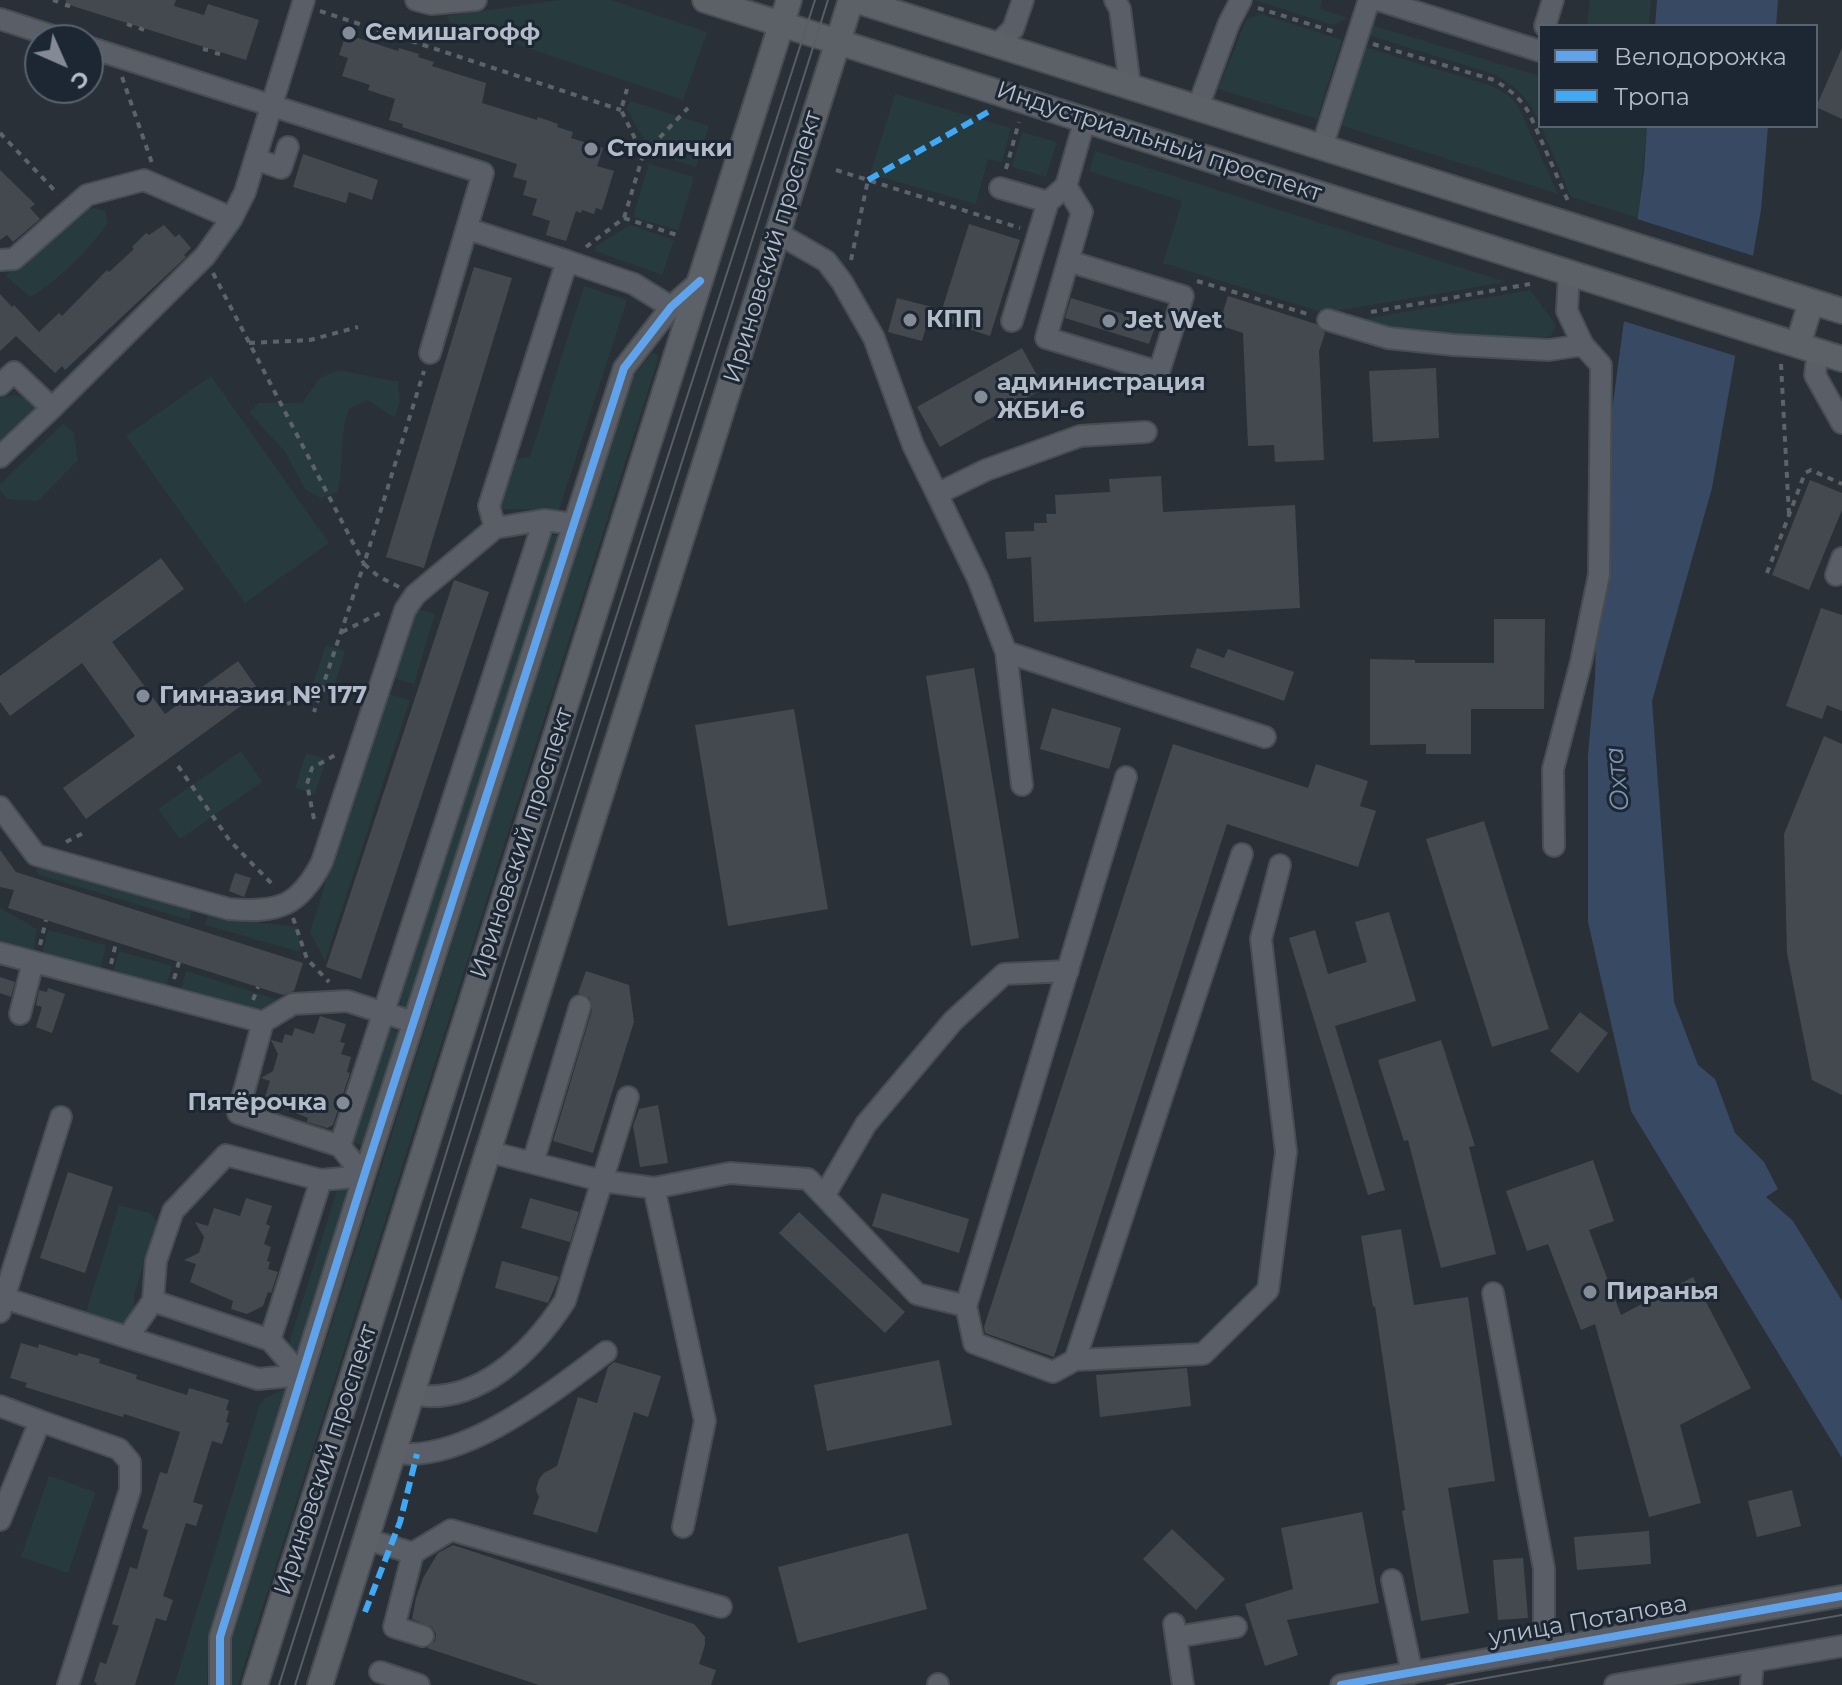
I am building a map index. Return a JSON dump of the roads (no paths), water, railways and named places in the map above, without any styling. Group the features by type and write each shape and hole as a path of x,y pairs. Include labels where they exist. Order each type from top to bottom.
{"main road":[{"name":"Индустриальный проспект","path":"705,0 785,11 838,41 1798,345"},
{"name":"Индустриальный проспект","path":"853,0 1811,302"},
{"name":"Ириновский проспект","path":"320,1685 486,1151 853,0"},
{"name":"Ириновский проспект","path":"255,1685 785,11"},
{"path":"1615,287 1624,242"},
{"path":"1842,311 1811,302 1798,345 1842,359"}],"street":[{"path":"416,0 431,4 476,0"},
{"path":"997,44 1013,29 1023,0"},
{"path":"1115,0 1120,9 1130,86"},
{"path":"1322,147 1369,0"},
{"path":"1378,0 1538,47"},
{"path":"1546,24 1553,0"},
{"path":"1198,107 1240,1"},
{"path":"0,457 205,256 232,218 245,192 304,3"},
{"path":"0,19 24,27"},
{"path":"104,52 483,173 430,353"},
{"path":"1012,321 1048,202 1066,186 1085,119"},
{"path":"255,159 281,168 288,147"},
{"path":"0,260 14,259 87,195 144,180 232,218"},
{"path":"1066,186 1082,212 1068,261 1046,338 1159,372 1183,296 1068,261"},
{"path":"1000,188 1048,202"},
{"path":"468,229 634,284 671,307"},
{"path":"779,234 826,261 842,282 874,338 913,445 978,579 1006,652 1022,785"},
{"path":"495,528 489,506 567,261"},
{"path":"1554,846 1553,769 1581,662 1599,575 1601,365 1583,345 1567,311 1569,272"},
{"path":"220,1685 220,1637 413,1022 624,368 671,307 700,281"},
{"path":"1328,320 1388,338 1441,344 1549,350 1583,345"},
{"path":"1798,345 1842,423"},
{"path":"0,385 14,372 52,408"},
{"path":"937,494 986,470 1080,436 1146,432"},
{"path":"0,807 36,855 229,909 260,912 289,903 311,884 322,862 405,610 415,595 495,528 544,520 574,524"},
{"path":"340,1146 544,520"},
{"path":"1006,652 1265,737"},
{"path":"1126,777 966,1306 974,1343 1053,1372 1075,1360 1203,1354 1268,1290 1286,1152 1261,939 1280,865"},
{"path":"1075,1360 1242,854"},
{"path":"0,953 263,1022"},
{"path":"20,1014 33,962"},
{"path":"824,1196 866,1124 953,1021 1004,974 1068,971"},
{"path":"364,1176 340,1146 238,1113 263,1022 293,1004 347,1001 413,1022"},
{"path":"533,1162 580,1006"},
{"path":"410,1394 441,1397 474,1386 512,1364 541,1336 565,1301 628,1097"},
{"path":"61,1117 2,1305 131,1338 258,1379 301,1375"},
{"path":"486,1151 603,1181 654,1188 730,1173 808,1179 917,1294 966,1306"},
{"path":"131,1338 134,1328 153,1301 156,1261 173,1211 226,1155 321,1180 364,1176"},
{"path":"270,1340 321,1180"},
{"path":"654,1188 705,1421 683,1527"},
{"path":"1493,1293 1544,1569 1544,1623 1549,1649"},
{"path":"153,1301 270,1340 301,1375"},
{"path":"392,1452 417,1454 468,1440 512,1419 606,1352"},
{"path":"2,1413 40,1421 119,1449 130,1462 130,1490 68,1685"},
{"path":"0,1520 40,1421"},
{"path":"423,1636 394,1627 413,1553 451,1530 721,1607"},
{"path":"365,1539 413,1553"},
{"path":"1392,1580 1412,1673"},
{"name":"улица Потапова","path":"1341,1685 1842,1596"},
{"path":"1183,1685 1175,1630 1236,1627"},
{"path":"1615,1685 1842,1646"},
{"path":"1751,1685 1753,1662"},
{"path":"380,1672 419,1685"}],"water":[{"path":"1657,0 1778,0 1776,24 1655,24"},
{"name":"Охта","path":"1647,128 1768,128 1761,210 1712,488 1652,701 1674,1002 1698,1065 1715,1079 1735,1133 1764,1162 1778,1189 1766,1197 1793,1221 1842,1301 1842,1458 1631,1111 1588,922 1588,754 1595,678 1599,508 1644,171"}],"tram line":[{"path":"279,1685 502,971 815,0"},
{"path":"295,1685 828,0"},
{"path":"1447,1685 1842,1615"}],"place":[{"name":"Семишагофф","path":"349,33"},
{"name":"Столички","path":"591,149"},
{"name":"КПП","path":"910,320"},
{"name":"Jet Wet","path":"1109,321"},
{"name":"администрация ЖБИ-6","path":"981,397"},
{"name":"Гимназия № 177","path":"143,696"},
{"name":"Пятёрочка","path":"343,1103"},
{"name":"Пиранья","path":"1590,1292"}]}
